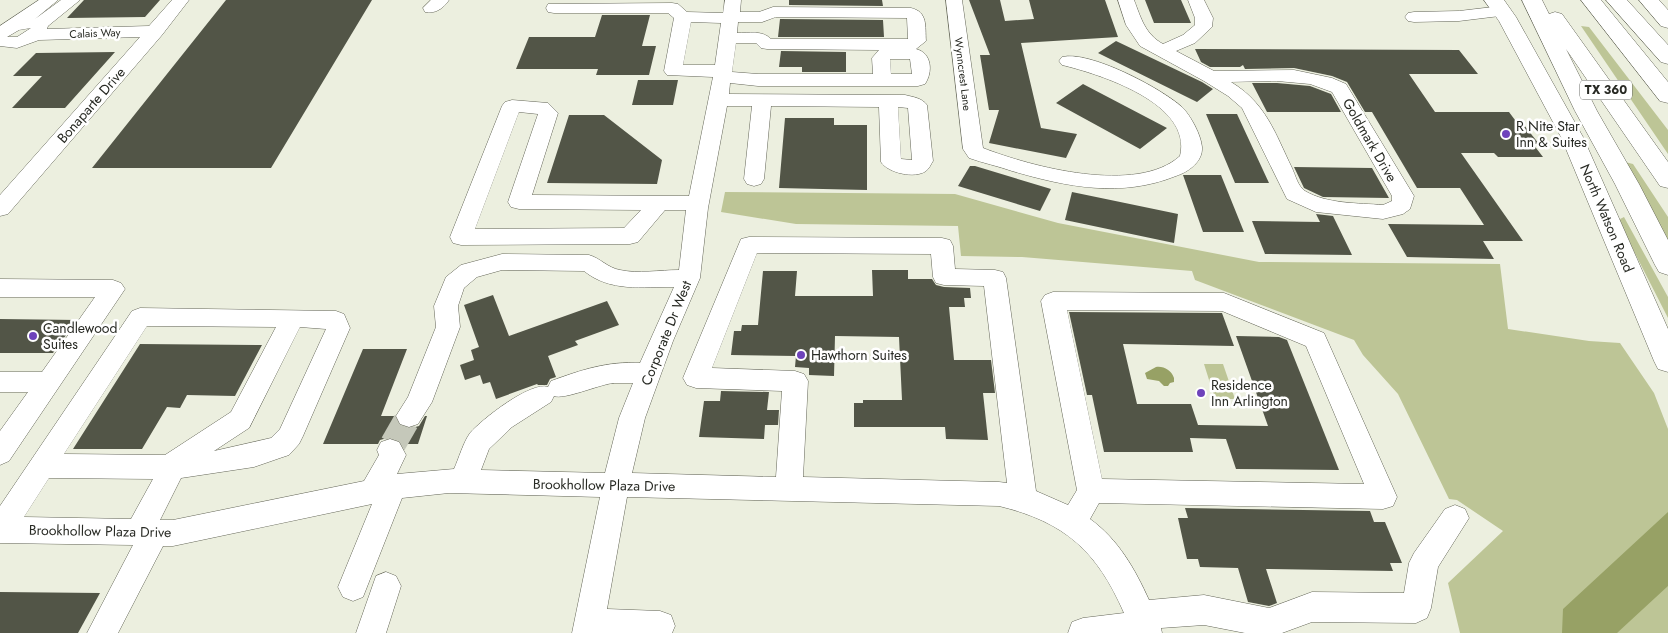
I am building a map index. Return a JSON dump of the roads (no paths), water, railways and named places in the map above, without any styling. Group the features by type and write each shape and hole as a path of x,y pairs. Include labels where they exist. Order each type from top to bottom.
{"main road":[{"path":"1532,0 1586,111 1627,184 1668,265"},
{"name":"TX 360","path":"1543,0 1668,180"},
{"name":"TX 360","path":"1591,0 1668,96"},
{"path":"1616,0 1668,58"},
{"name":"North Watson Road","path":"1498,6 1572,136 1668,362"}],"street":[{"path":"0,34 50,0"},
{"path":"0,40 14,43 36,30 72,0"},
{"name":"Bonaparte Drive","path":"0,209 181,0"},
{"path":"772,0 772,5 908,5 908,0"},
{"name":"Wynncrest Lane","path":"954,0 973,149 982,155 1039,172 1087,180 1116,182 1137,181 1162,175 1179,167 1189,158 1192,147 1183,122 1170,107 1108,72 1087,64 1068,61"},
{"path":"1126,0 1141,36 1146,42 1212,77"},
{"path":"1163,50 1189,39 1204,27 1204,18 1196,0"},
{"path":"1414,17 1459,16 1498,6"},
{"path":"554,8 672,8 683,17 730,18 762,17 773,12 911,13 915,15 917,41 911,45 768,44 730,18"},
{"path":"683,17 673,71 722,74 758,80 882,80"},
{"path":"760,38 762,17"},
{"name":"Corporate Dr West","path":"588,628 616,485 632,418 648,374 689,278 698,203 718,100 730,18"},
{"path":"15,25 32,23 36,30"},
{"name":"Calais Way","path":"36,30 156,31"},
{"name":"Goldmark Drive","path":"1282,76 1314,79 1339,88 1403,196 1402,204 1395,209 1383,212 1364,211 1316,205 1294,194 1250,104 1212,77 1282,76"},
{"path":"718,100 888,101"},
{"path":"754,179 762,100"},
{"path":"506,236 548,113 542,107 512,106 461,237 630,236 659,203"},
{"path":"518,202 698,203"},
{"path":"789,489 795,381 696,378 749,245 942,246 944,276 995,278 1023,500"},
{"path":"409,416 419,402 448,327 446,306 454,283 469,272 502,262 588,263 602,273 620,279 689,278"},
{"path":"0,288 113,289 0,453"},
{"path":"1072,524 1091,491 1053,301 1224,302 1315,340 1383,498 1091,491"},
{"path":"0,530 42,466 140,317 336,320 338,328 290,436 280,447 254,455 172,467 42,466"},
{"path":"102,633 147,533 172,467 176,461 240,420 293,318"},
{"path":"462,482 479,442 503,419 551,392 597,374 618,371 648,374"},
{"path":"0,382 49,382"},
{"path":"353,587 382,485 393,454 392,447"},
{"name":"Brookhollow Plaza Drive","path":"0,530 173,533 382,485 462,482 999,494 1039,505 1095,540 1121,576 1144,624"},
{"path":"1083,633 1144,624 1204,610 1269,623 1312,607 1416,608 1424,563 1455,518"},
{"path":"371,633 386,586"},
{"path":"588,628 660,626"}],"tunnel":[{"path":"393,444 409,416"}],"place":[{"name":"R Nite Star Inn & Suites","path":"1506,134"},
{"name":"Candlewood Suites","path":"33,336"},
{"name":"Hawthorn Suites","path":"801,355"},
{"name":"Residence Inn Arlington","path":"1201,393"}]}
